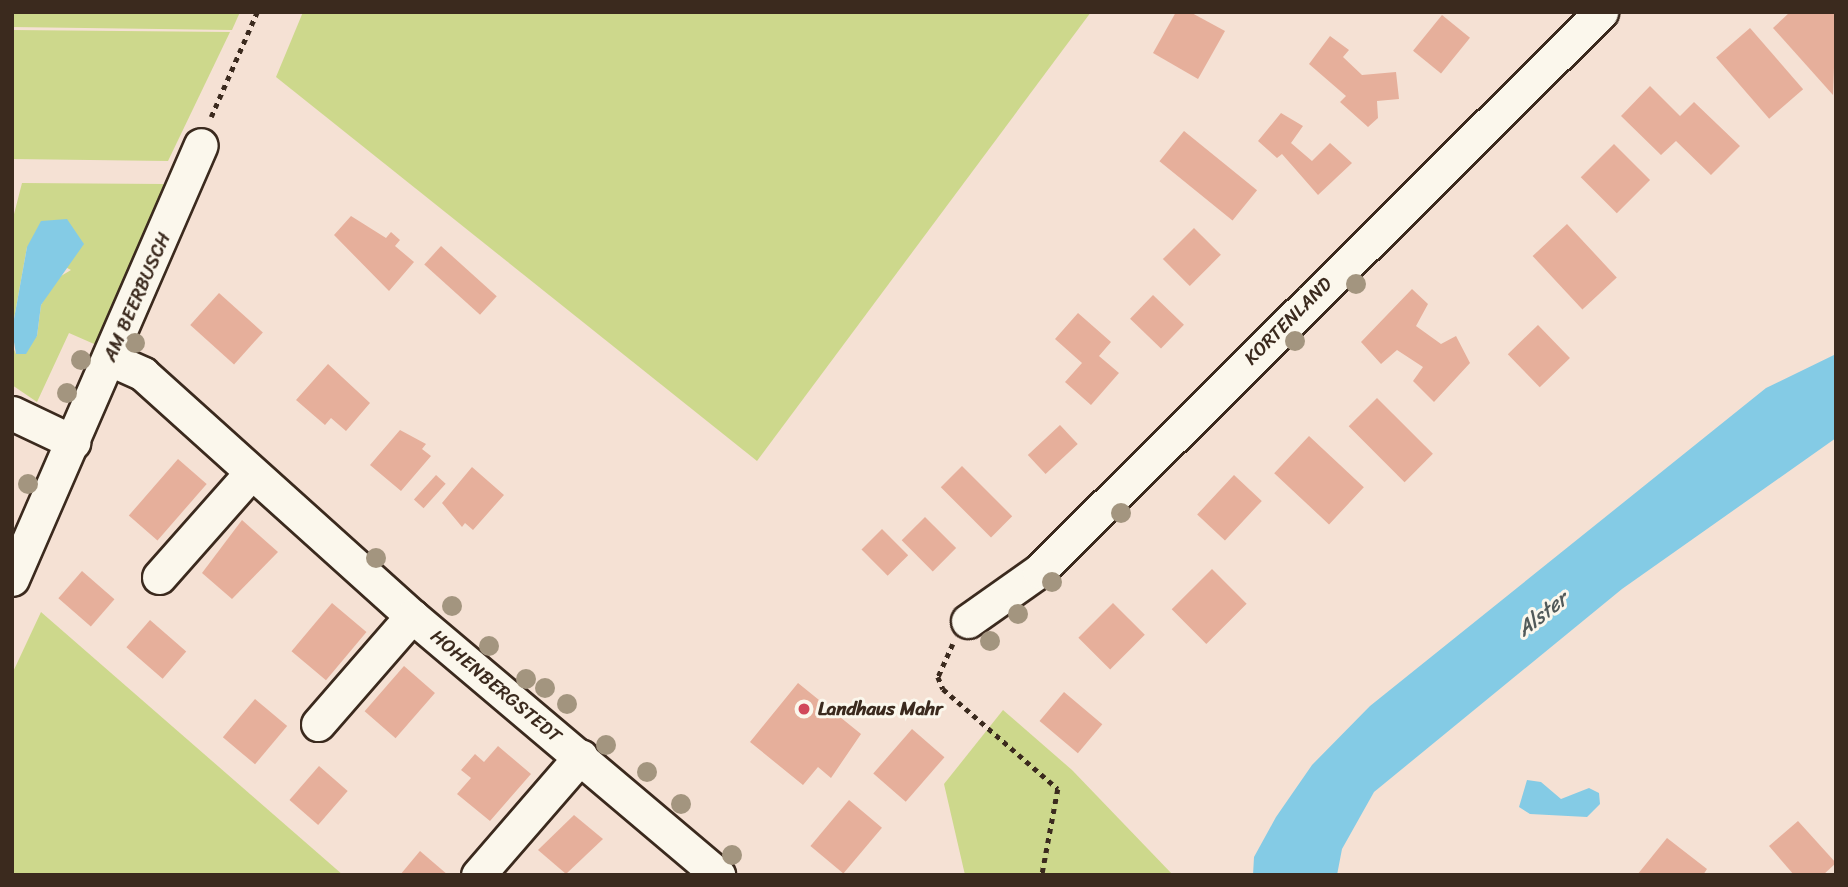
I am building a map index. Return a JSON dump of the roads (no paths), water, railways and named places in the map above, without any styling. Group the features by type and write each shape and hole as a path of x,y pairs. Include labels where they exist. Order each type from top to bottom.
{"street":[{"name":"KORTENLAND","path":"968,621 1039,571 1601,12"},
{"name":"AM BEERBUSCH","path":"12,579 201,145"},
{"name":"HOHENBERGSTEDT","path":"110,359 143,374 412,616 718,875"},
{"path":"12,413 73,443"},
{"path":"159,578 251,473"},
{"name":"HOHENBERGSTEDT","path":"317,724 412,616"},
{"name":"HOHENBERGSTEDT","path":"478,875 580,756"}],"water":[{"path":"67,219 84,244 41,305 37,336 26,354 16,354 12,330 27,247 41,221"},
{"name":"Alster","path":"1836,354 1836,438 1622,589 1374,792 1342,849 1337,875 1253,875 1254,857 1276,817 1312,765 1370,706 1766,388"},
{"path":"1527,780 1541,782 1561,799 1589,788 1599,793 1600,804 1587,817 1530,814 1519,807"}],"place":[{"name":"Landhaus Mahr","path":"804,709"}]}
